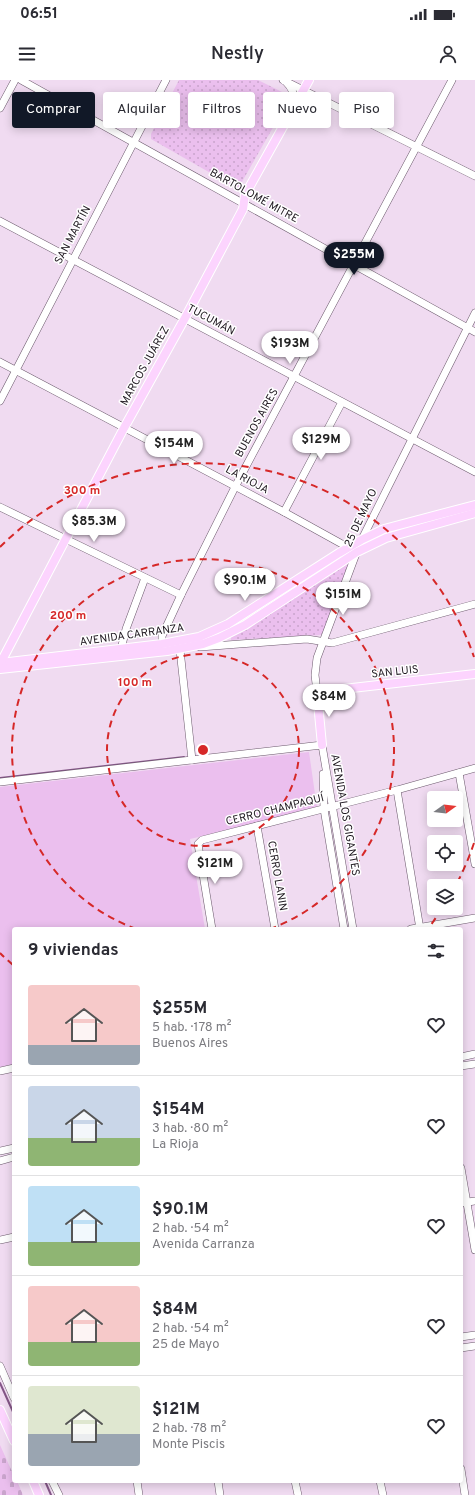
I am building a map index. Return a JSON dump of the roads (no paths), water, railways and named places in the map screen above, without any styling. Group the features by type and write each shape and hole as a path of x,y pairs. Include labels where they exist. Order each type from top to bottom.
{"main road":[{"name":"MARCOS JUÁREZ","path":"304,90 309,80"},
{"name":"MARCOS JUÁREZ","path":"0,663 3,651 66,540 124,428 185,318 243,209 245,195 283,128"},
{"name":"AVENIDA CARRANZA","path":"0,663 162,644 199,637 228,624 361,540 384,529 475,505"},
{"name":"AVENIDA CARRANZA","path":"0,670 184,649 219,638 239,628 357,552 386,538 475,513"},
{"name":"SAN LUIS","path":"317,692 475,674"},
{"name":"25 DE MAYO","path":"317,692 322,745"},
{"path":"0,1410 11,1426"},
{"path":"34,1483 39,1495"}],"street":[{"path":"0,108 15,80"},
{"name":"BARTOLOMÉ MITRE","path":"21,80 244,202 475,332"},
{"name":"SAN MARTÍN","path":"0,401 166,80"},
{"path":"284,80 475,176"},
{"path":"284,80 292,92"},
{"name":"BUENOS AIRES","path":"162,644 162,636 181,595 235,487 452,80"},
{"name":"TUCUMÁN","path":"0,221 475,472"},
{"name":"25 DE MAYO","path":"317,692 317,658 361,540 475,313"},
{"name":"LA RIOJA","path":"0,362 357,552"},
{"path":"284,512 342,402"},
{"path":"0,507 181,595"},
{"path":"122,649 126,629 145,578"},
{"path":"192,760 184,649 307,639 324,642 339,642 475,604"},
{"path":"162,644 167,651"},
{"path":"0,782 322,745"},
{"name":"AVENIDA LOS GIGANTES","path":"322,745 353,927"},
{"name":"AVENIDA LOS GIGANTES","path":"322,745 324,809 344,927"},
{"name":"CERRO CHAMPAQUÍ","path":"212,927 198,844 202,840 397,790 475,768"},
{"path":"459,772 475,864"},
{"path":"397,790 420,927"},
{"name":"CERRO LANIN","path":"258,826 275,927"},
{"path":"426,927 475,918"},
{"path":"463,1057 475,1054"},
{"path":"463,1066 475,1064"},
{"path":"0,1071 12,1068"},
{"path":"0,1151 12,1148"},
{"path":"0,1161 12,1158"},
{"path":"463,1191 464,1203 475,1250"},
{"path":"464,1203 475,1200"},
{"path":"0,1240 12,1237"},
{"path":"463,1337 475,1335"},
{"path":"463,1348 475,1346"},
{"path":"0,1366 12,1393"},
{"path":"463,1482 465,1495"},
{"path":"53,1483 59,1495"},
{"path":"137,1483 139,1495"},
{"path":"218,1483 220,1495"},
{"path":"295,1483 298,1495"},
{"path":"380,1483 383,1495"}],"waterway":[{"path":"0,778 184,757"},
{"path":"0,1383 12,1410"},
{"path":"46,1483 51,1495"}]}
